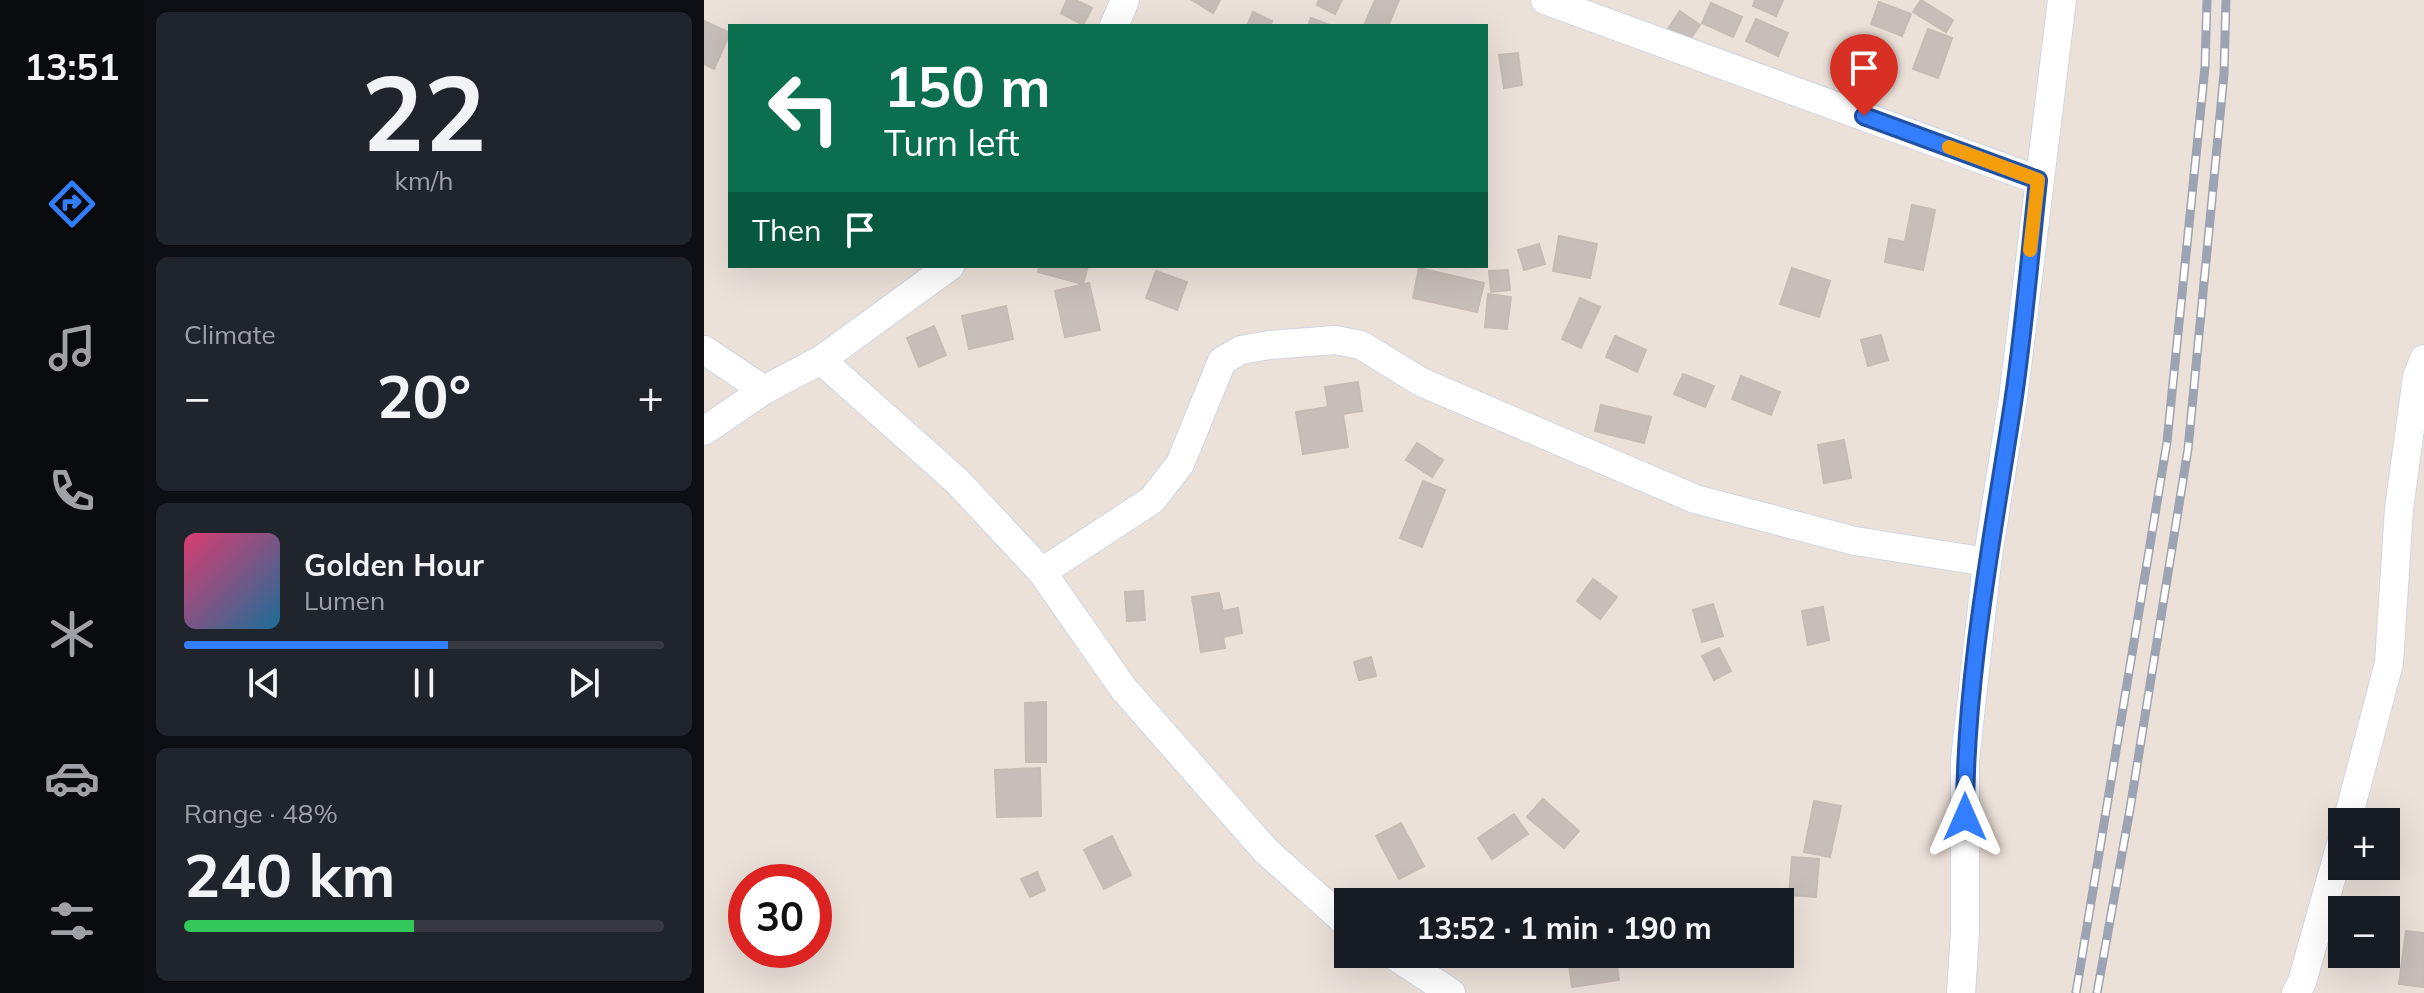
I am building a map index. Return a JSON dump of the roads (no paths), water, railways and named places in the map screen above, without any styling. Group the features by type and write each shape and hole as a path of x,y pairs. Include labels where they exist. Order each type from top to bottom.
{"street":[{"path":"1115,24 1125,0"},
{"path":"1545,0 2038,180"},
{"path":"1961,993 1965,932 1965,760 1987,562 2013,399 2062,0"},
{"path":"704,431 764,390 821,360 947,268"},
{"path":"1042,572 1152,500 1180,464 1222,361 1241,350 1335,340 1361,345 1421,382 1695,499 1855,541 1987,562"},
{"path":"704,350 764,390"},
{"path":"2351,808 2389,663 2399,509 2417,377 2424,359"},
{"path":"821,360 957,481 1042,572 1123,688 1266,851 1334,912"},
{"path":"2296,993 2302,982 2331,880"},
{"path":"1413,968 1451,993"}],"railway":[{"path":"2076,993 2167,442 2205,67 2207,0"},
{"path":"2097,993 2188,449 2224,74 2226,0"}]}
